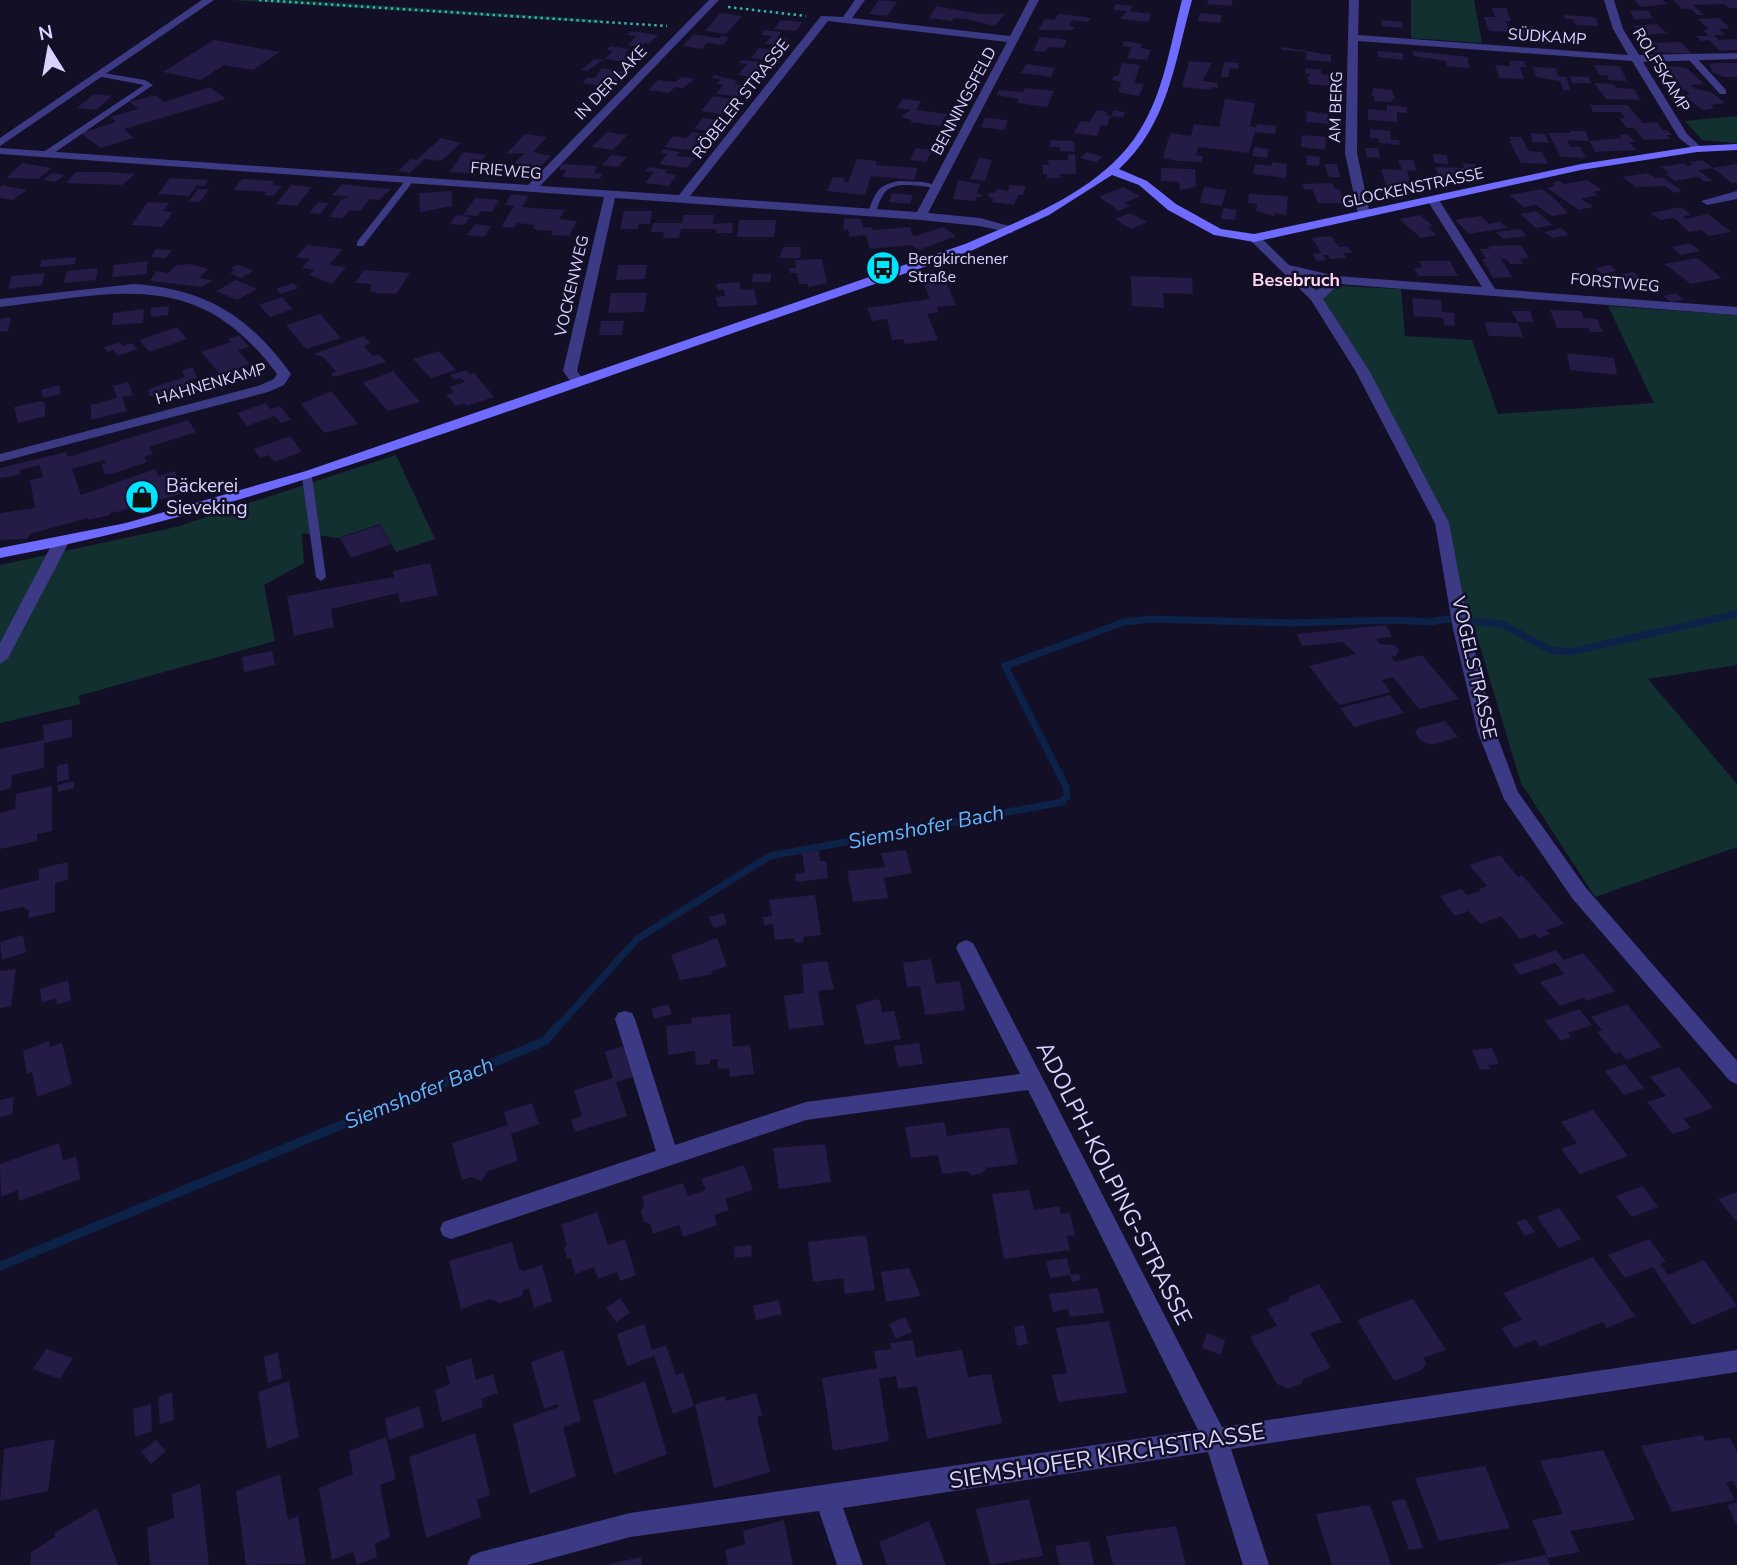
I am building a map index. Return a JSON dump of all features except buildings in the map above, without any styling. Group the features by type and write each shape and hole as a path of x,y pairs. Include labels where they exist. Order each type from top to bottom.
{"street":[{"path":"0,143 209,0"},
{"path":"846,20 860,0"},
{"name":"BENNINGSFELD","path":"920,216 1034,0"},
{"path":"0,553 60,544 155,522 307,477 969,247 1009,230 1057,206 1111,170 1134,149 1150,124 1187,0"},
{"name":"AM BERG","path":"1354,0 1351,153 1364,214"},
{"name":"ROLFSKAMP","path":"1609,0 1618,29 1683,136 1697,149"},
{"name":"IN DER LAKE","path":"531,188 712,2"},
{"path":"825,18 1014,40"},
{"name":"RÖBELER STRASSE","path":"682,199 825,18"},
{"name":"SÜDKAMP","path":"1354,38 1636,58 1737,56"},
{"name":"GLOCKENSTRASSE","path":"1111,170 1143,183 1172,207 1218,232 1254,238 1580,167 1697,149 1737,147"},
{"name":"FRIEWEG","path":"0,150 872,212 980,222 1009,230"},
{"name":"VOCKENWEG","path":"578,382 570,371 610,195"},
{"path":"1707,201 1737,195"},
{"path":"1433,200 1490,290"},
{"name":"VOGELSTRASSE","path":"1254,238 1316,298 1363,372 1442,523 1461,623 1487,733 1510,794 1579,893 1737,1075"},
{"name":"FORSTWEG","path":"1284,267 1336,280 1737,311"},
{"path":"1316,298 1336,280"},
{"name":"HAHNENKAMP","path":"0,303 154,288 192,300 228,316 252,334 284,374 279,383 263,389 38,450 0,457"},
{"path":"0,658 60,544"},
{"name":"ADOLPH-KOLPING-STRASSE","path":"966,948 1216,1440 1256,1565"},
{"path":"625,1019 668,1155"},
{"path":"451,1229 806,1111 1032,1081"},
{"name":"SIEMSHOFER KIRCHSTRASSE","path":"480,1565 533,1557 630,1525 827,1498 1737,1361"},
{"path":"827,1498 850,1565"}],"lane":[{"path":"1692,58 1723,92"},
{"path":"48,153 149,85 100,74"},
{"path":"360,244 411,179"},
{"path":"872,212 879,192 884,188 915,184 937,186"},
{"path":"307,477 321,577"}],"path":[{"path":"259,0 687,27"},
{"path":"712,2 825,18"}],"green space":[{"path":"231,0 297,0 603,20 599,23"},
{"path":"1411,0 1474,0 1482,43 1411,38"},
{"path":"1737,116 1737,143 1702,140 1685,121"},
{"path":"1299,284 1401,289 1405,336 1472,340 1498,414 1654,403 1608,306 1737,315 1737,665 1648,679 1737,784 1737,847 1595,897 1521,783 1474,627 1465,625 1435,524 1360,373"},
{"path":"396,455 435,539 396,552 380,524 338,538 302,533 304,563 264,585 275,641 78,696 81,704 0,723 0,565 176,527"}],"waterway":[{"name":"Siemshofer Bach","path":"558,1027 637,939 770,856 1062,802 1067,796 1066,787 1005,666 1124,622 1151,619 1291,623 1393,620 1430,622 1446,619 1502,624 1550,650 1570,652 1737,614"},
{"name":"Siemshofer Bach","path":"0,1266 545,1041 559,1025"}],"place":[{"name":"Bergkirchener Straße","path":"883,268"},
{"name":"Bäckerei Sieveking","path":"142,497"}],"district":[{"name":"Besebruch","path":"1296,280"}]}
